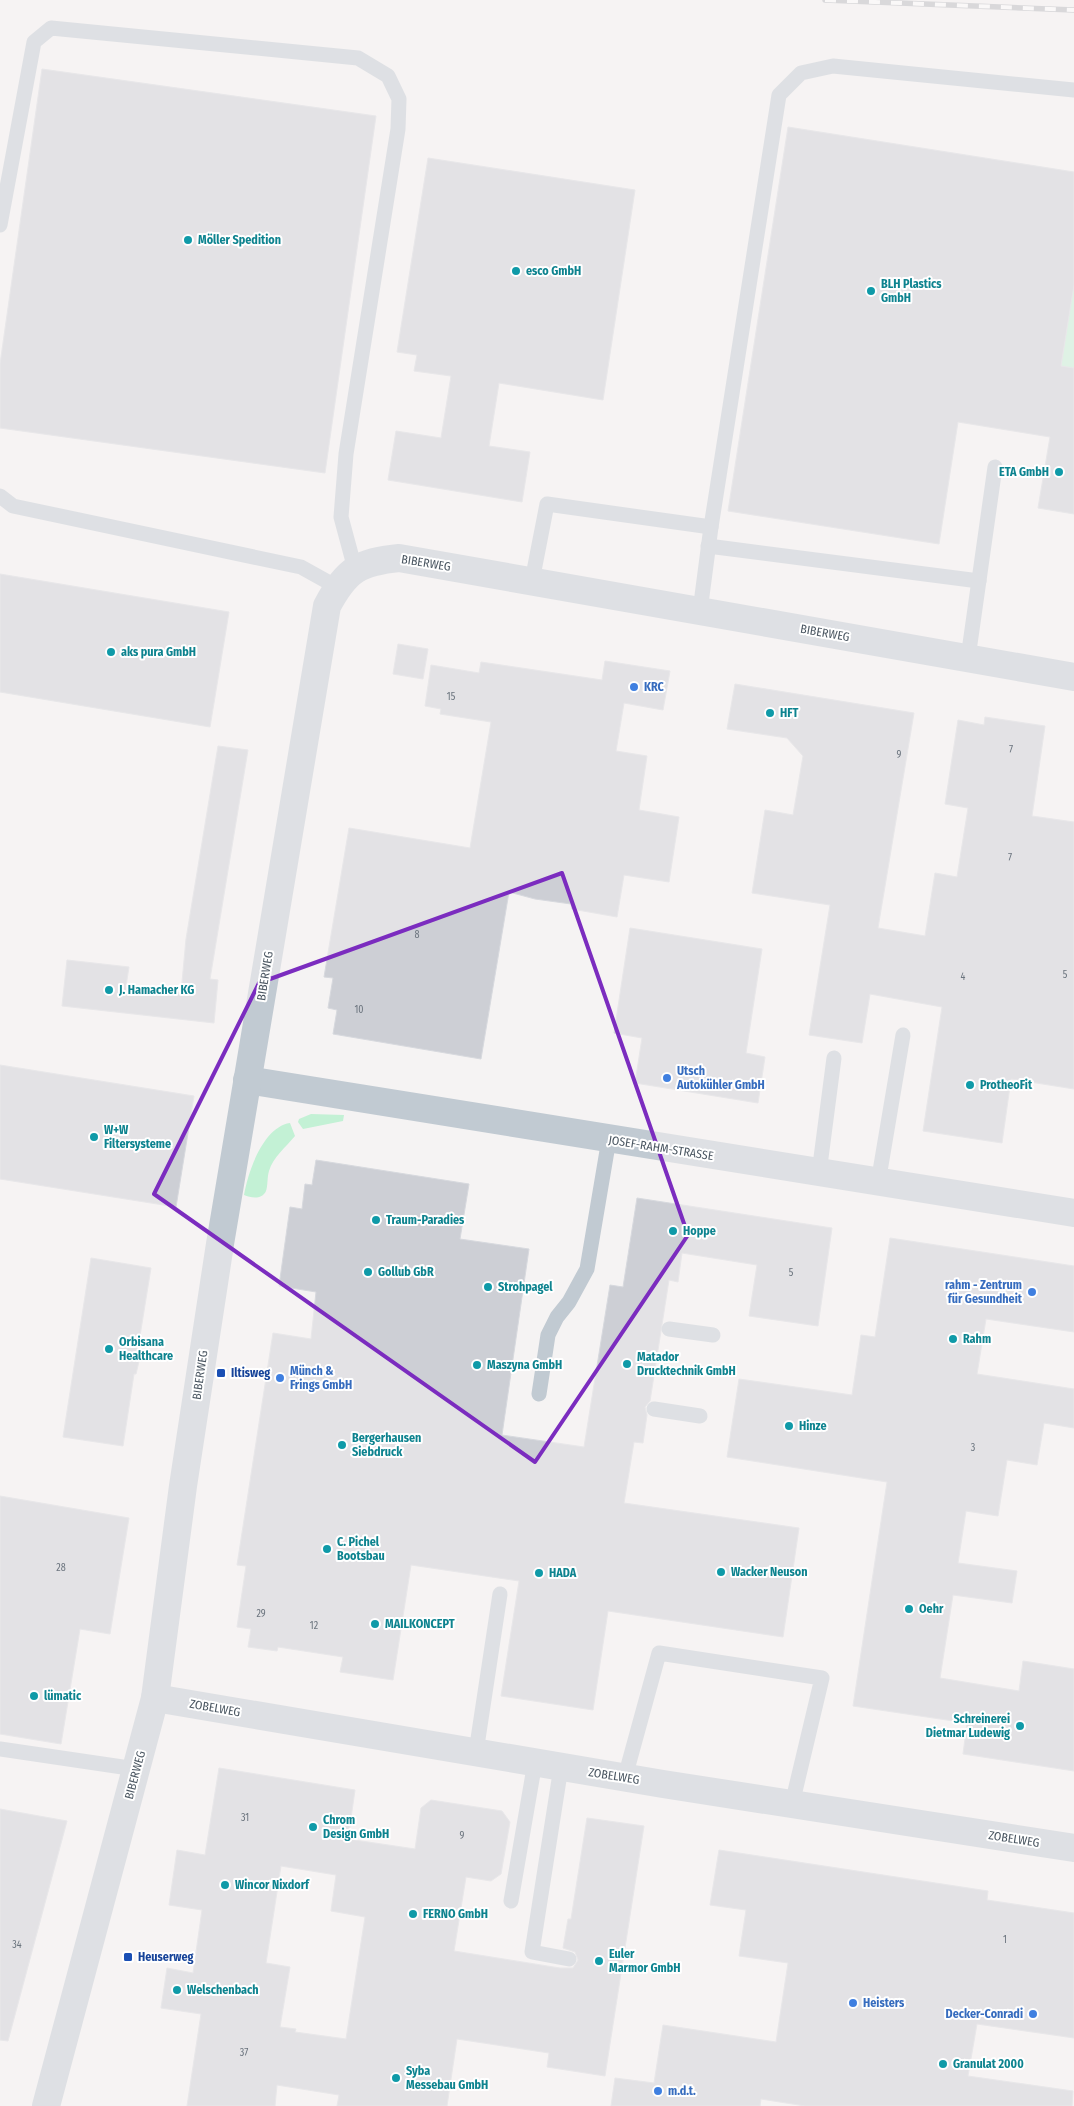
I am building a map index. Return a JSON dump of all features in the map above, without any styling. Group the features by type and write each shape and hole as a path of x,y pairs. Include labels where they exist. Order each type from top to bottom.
{"street":[{"name":"BIBERWEG","path":"46,2106 155,1698 183,1486 218,1253 327,606 346,578 376,560 399,558 1074,677"},
{"name":"JOSEF-RAHM-STRASSE","path":"248,1080 1074,1213"},
{"name":"ZOBELWEG","path":"155,1698 562,1767 1074,1848"}],"lane":[{"path":"0,226 34,42 50,28 358,58 388,76 399,99 398,128 346,454 341,517 346,578 13,506 0,496"},
{"path":"700,611 708,546 779,95 801,73 833,66 1074,90"},
{"path":"968,658 995,467"},
{"path":"532,581 547,504 711,527"},
{"path":"708,546 979,581"},
{"path":"878,1182 903,1035"},
{"path":"819,1173 834,1058"},
{"path":"539,1394 548,1334 557,1317 569,1302 587,1269 609,1139"},
{"path":"669,1329 713,1335"},
{"path":"654,1409 700,1416"},
{"path":"476,1752 500,1594"},
{"path":"625,1777 659,1653 822,1678 792,1804"},
{"path":"0,1749 136,1769"},
{"path":"511,1901 535,1762"},
{"path":"562,1767 532,1952 569,1960"}],"highlighted area":[{"path":"562,873 688,1235 535,1462 154,1194 259,983"}],"green space":[{"path":"1074,285 1074,368 1061,366"},
{"path":"311,1114 344,1115 343,1121 303,1129 298,1122 299,1119"},
{"path":"290,1123 295,1136 271,1166 268,1173 267,1189 264,1194 256,1198 244,1195 253,1163 265,1141 280,1126"}],"building":[{"name":"Möller Spedition","path":"42,69 376,116 325,473 0,428 0,364"},
{"name":"BLH Plastics GmbH","path":"788,127 1074,172 1074,285 1061,366 1074,368 1074,514 1038,508 1050,437 958,422 939,544 728,511"},
{"name":"esco GmbH","path":"428,158 635,190 603,400 499,383 489,446 530,452 522,502 388,480 396,431 441,438 451,376 414,371 417,355 397,352"},
{"name":"aks pura GmbH","path":"0,574 229,612 210,727 0,692"},
{"path":"398,644 428,649 423,679 393,674"},
{"path":"605,661 670,671 663,710 624,703 616,751 647,756 639,810 679,817 669,882 624,875 617,917 572,909 571,904 535,899 509,892 481,1059 333,1034 337,1010 328,1008 333,978 324,977 349,828 470,848 491,722 440,714 441,709 425,706 431,665 479,673 481,662 602,680"},
{"path":"735,684 914,713 878,928 925,936 935,873 957,877 968,808 945,804 958,720 984,725 985,717 1045,726 1032,816 1074,822 1074,1089 1011,1079 1002,1143 923,1131 942,1007 870,994 862,1043 809,1035 830,905 752,893 765,810 793,815 803,756 787,738 727,729"},
{"path":"218,746 248,750 210,979 218,980 214,1023 62,1006 67,960 129,967 126,986 181,993 186,939"},
{"path":"630,928 762,949 746,1053 765,1057 758,1103 635,1083 642,1038 614,1033"},
{"name":"W+W Filtersysteme","path":"0,1065 194,1096 176,1207 0,1179"},
{"path":"316,1160 469,1184 460,1239 529,1249 502,1435 584,1447 610,1285 623,1287 637,1198 832,1228 818,1326 749,1316 757,1265 682,1253 678,1282 669,1280 650,1401 645,1407 647,1415 643,1443 634,1442 624,1503 799,1528 783,1637 608,1611 593,1710 501,1696 519,1581 411,1565 393,1680 340,1672 343,1657 278,1647 277,1651 248,1647 251,1629 237,1627 246,1566 237,1565 273,1333 311,1339 316,1292 279,1286 290,1207 302,1209 305,1184 312,1185"},
{"path":"890,1238 1074,1266 1074,1332 986,1319 977,1374 1074,1389 1074,1428 1044,1423 1037,1465 1007,1460 998,1516 966,1511 958,1563 1017,1571 1012,1603 953,1595 940,1678 1019,1691 1023,1661 1074,1669 1074,1771 963,1754 967,1723 853,1706 887,1482 727,1457 739,1379 852,1395 861,1335 875,1337"},
{"name":"Orbisana Healthcare","path":"91,1258 151,1268 139,1342 141,1342 140,1357 136,1374 134,1374 123,1446 63,1437"},
{"path":"0,1496 129,1518 110,1634 80,1629 61,1744 0,1734"},
{"path":"219,1768 355,1790 348,1839 415,1849 421,1808 431,1800 502,1811 510,1822 501,1874 491,1881 466,1877 454,1951 560,1968 573,1968 578,1960 575,1952 563,1948 568,1919 571,1919 587,1818 644,1826 605,2076 547,2067 549,2053 457,2039 447,2106 337,2106 339,2095 277,2085 275,2106 187,2106 201,2014 161,2008 167,1968 193,1973 202,1910 169,1905 177,1850 205,1855","holes":["281,1866 336,1875 331,1911 365,1917 346,2039 295,2032 296,2029 280,2027 290,1967 266,1963"]},
{"path":"0,1809 67,1821 8,2041 0,2040"},
{"path":"719,1850 988,1891 987,1900 1074,1913 1074,2038 977,2024 968,2076 1073,2091 1072,2106 805,2106 761,2099 760,2106 611,2106 615,2078 654,2083 663,2025 776,2042 788,1963 739,1956 746,1910 710,1905"}],"railway":[{"path":"825,0 1074,10"}],"place":[{"name":"Möller Spedition","path":"188,240"},
{"name":"esco GmbH","path":"516,271"},
{"name":"BLH Plastics GmbH","path":"871,291"},
{"name":"ETA GmbH","path":"1059,472"},
{"name":"aks pura GmbH","path":"111,652"},
{"name":"KRC","path":"634,687"},
{"name":"HFT","path":"770,713"},
{"name":"J. Hamacher KG","path":"109,990"},
{"name":"Utsch Autokühler GmbH","path":"667,1078"},
{"name":"ProtheoFit","path":"970,1085"},
{"name":"W+W Filtersysteme","path":"94,1137"},
{"name":"Traum-Paradies","path":"376,1220"},
{"name":"Hoppe","path":"673,1231"},
{"name":"Gollub GbR","path":"368,1272"},
{"name":"Strohpagel","path":"488,1287"},
{"name":"rahm - Zentrum für Gesundheit","path":"1032,1292"},
{"name":"Rahm","path":"953,1339"},
{"name":"Orbisana Healthcare","path":"109,1349"},
{"name":"Matador Drucktechnik GmbH","path":"627,1364"},
{"name":"Maszyna GmbH","path":"477,1365"},
{"name":"Iltisweg","path":"221,1373"},
{"name":"Münch & Frings GmbH","path":"280,1378"},
{"name":"Hinze","path":"789,1426"},
{"name":"Bergerhausen Siebdruck","path":"342,1445"},
{"name":"C. Pichel Bootsbau","path":"327,1549"},
{"name":"Wacker Neuson","path":"721,1572"},
{"name":"HADA","path":"539,1573"},
{"name":"Oehr","path":"909,1609"},
{"name":"MAILKONCEPT","path":"375,1624"},
{"name":"lümatic","path":"34,1696"},
{"name":"Schreinerei Dietmar Ludewig","path":"1020,1726"},
{"name":"Chrom Design GmbH","path":"313,1827"},
{"name":"Wincor Nixdorf","path":"225,1885"},
{"name":"FERNO GmbH","path":"413,1914"},
{"name":"Heuserweg","path":"128,1957"},
{"name":"Euler Marmor GmbH","path":"599,1961"},
{"name":"Welschenbach","path":"177,1990"},
{"name":"Heisters","path":"853,2003"},
{"name":"Decker-Conradi","path":"1033,2014"},
{"name":"Granulat 2000","path":"943,2064"},
{"name":"Syba Messebau GmbH","path":"396,2078"},
{"name":"m.d.t.","path":"658,2091"}]}
